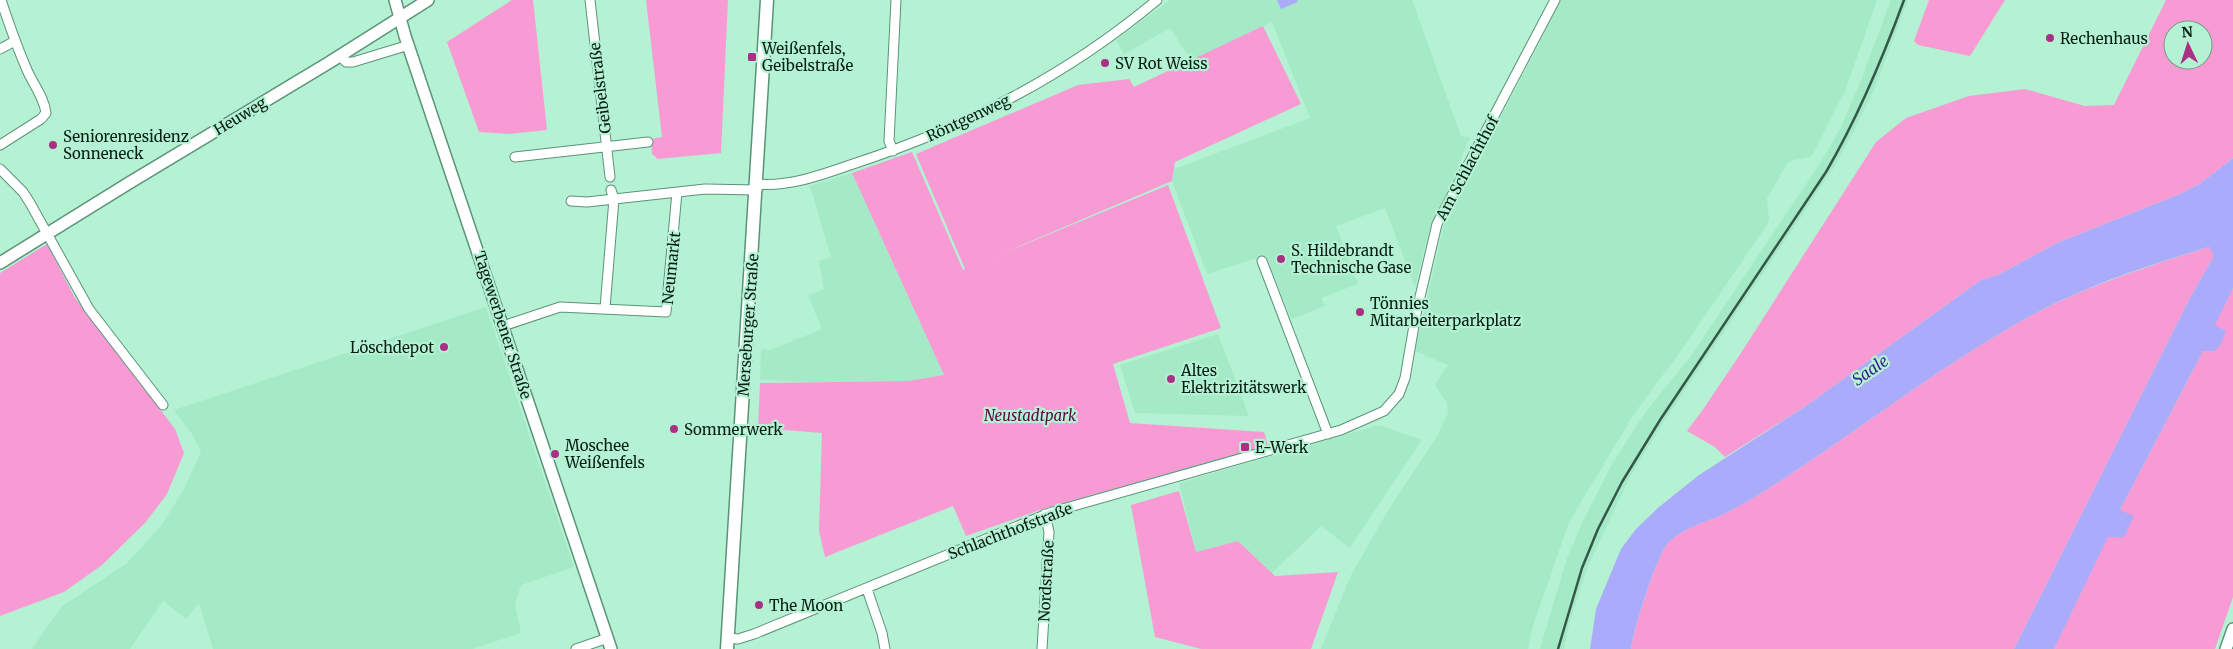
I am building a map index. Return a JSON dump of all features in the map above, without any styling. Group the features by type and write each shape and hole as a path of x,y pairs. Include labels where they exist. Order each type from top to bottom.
{"main road":[{"name":"Merseburger Straße","path":"728,644 767,0"}],"street":[{"path":"0,145 41,119 46,113 45,105 28,72 1,0"},
{"name":"Tagewerbener Straße","path":"396,0 409,45 610,644"},
{"name":"Heuweg","path":"0,263 340,56 428,0"},
{"name":"Geibelstraße","path":"590,0 610,177"},
{"path":"893,151 889,141 896,0"},
{"name":"Röntgenweg","path":"571,201 612,194 677,192 786,184 893,151 968,120 1003,103 1066,67 1130,22 1157,0"},
{"name":"Am Schlachthof","path":"1367,420 1390,406 1402,388 1416,314 1437,224 1555,0"},
{"path":"0,48 16,42"},
{"path":"340,56 346,62 353,62 409,45"},
{"path":"515,157 648,142"},
{"path":"0,168 23,192 89,309 163,405"},
{"name":"Neumarkt","path":"503,326 560,307 666,312 677,192"},
{"path":"605,308 612,194"},
{"path":"1262,261 1328,434"},
{"name":"Schlachthofstraße","path":"728,644 867,589 1045,514 1328,434 1367,420"},
{"name":"Nordstraße","path":"1042,649 1049,532 1045,514"},
{"path":"867,589 882,633 885,649"},
{"path":"2226,649 2233,629"},
{"path":"576,649 610,644"}],"shaded area":[{"path":"1170,0 1412,0 1461,136 1470,137 1443,204 1429,232 1415,287 1385,208 1336,226 1358,284 1321,298 1325,306 1291,319 1266,255 1207,274 1172,181 1174,169 1310,118 1272,22 1191,60 1170,28 1124,54 1116,40"},
{"path":"1560,0 1877,0 1845,91 1811,157 1793,160 1787,164 1767,198 1769,219 1766,226 1683,348 1634,414 1569,522 1532,629 1528,649 1321,649 1350,577 1389,509 1436,438 1448,413 1447,403 1435,385 1448,365 1415,351 1445,220 1540,43"},
{"path":"1891,0 1908,0 1874,90 1853,133 1833,169 1663,423 1631,475 1588,566 1569,624 1564,649 1540,649 1566,561 1582,523 1612,464 1647,410 1691,356 1821,162 1841,127 1860,83"},
{"path":"852,173 944,375 908,381 811,382 760,380 761,349 770,350 822,329 808,296 824,289 819,261 831,257 810,186"},
{"path":"486,307 574,567 521,585 515,604 521,633 472,649 213,649 199,603 186,619 163,601 130,649 32,649 61,607 127,563 161,526 183,491 201,452 192,434 174,410"},
{"path":"1218,334 1249,416 1135,413 1120,365"},
{"path":"1379,425 1422,440 1350,548 1321,526 1272,573 1238,541 1196,552 1179,483"}],"green space":[{"path":"512,0 533,0 547,130 509,134 479,132 447,42"},
{"path":"646,0 728,0 721,153 658,159 652,154 651,139 662,137"},
{"path":"1929,0 2005,0 1970,56 1918,45 1914,41"},
{"path":"2166,0 2233,0 2233,158 2201,183 2180,194 2057,243 1998,275 1981,280 1806,406 1725,457 1715,447 1687,431 1739,356 1876,142 1906,118 1969,96 2025,89 2085,106 2114,105"},
{"name":"Neustadtpark","path":"1263,26 1301,104 1175,162 1172,181 994,257 1168,185 1221,328 1113,364 1130,423 1264,432 1268,445 1046,508 966,536 953,506 825,557 819,531 822,433 758,428 760,383 908,381 944,375 852,173 912,152 963,270 965,269 916,154 1078,85 1129,79 1134,87"},
{"path":"47,244 75,298 175,429 184,453 167,494 145,523 102,565 64,592 0,616 0,273"},
{"path":"2209,247 2214,256 2190,298 2014,649 1631,649 1641,610 1663,550 1680,533 1722,515 1761,493 1959,359 2045,308 2138,270"},
{"path":"2233,288 2233,597 2215,649 2054,649 2120,510 2203,351 2215,351 2214,325"},
{"path":"1179,491 1196,552 1238,541 1275,576 1338,572 1311,649 1201,649 1155,637 1131,505"}],"water":[{"path":"1277,0 1297,0 1298,2 1281,9"},
{"name":"Saale","path":"2233,158 2233,288 2215,325 2226,331 2221,344 2215,351 2203,351 2120,510 2134,516 2124,537 2108,537 2054,649 2014,649 2190,298 2214,256 2209,247 2091,287 2045,308 1959,359 1761,493 1722,515 1680,533 1663,550 1641,610 1631,649 1590,649 1596,609 1621,549 1636,529 1659,507 1699,475 1806,406 1981,280 1998,275 2057,243 2180,194 2201,183"}],"railway":[{"path":"1558,649 1582,568 1598,529 1622,482 1660,420 1826,172 1869,88 1904,0"}],"place":[{"name":"Rechenhaus","path":"2050,38"},
{"name":"Weißenfels, Geibelstraße","path":"752,57"},
{"name":"SV Rot Weiss","path":"1105,63"},
{"name":"Seniorenresidenz Sonneneck","path":"53,145"},
{"name":"S. Hildebrandt Technische Gase","path":"1281,259"},
{"name":"Tönnies Mitarbeiterparkplatz","path":"1360,312"},
{"name":"Löschdepot","path":"444,347"},
{"name":"Altes Elektrizitätswerk","path":"1171,379"},
{"name":"Sommerwerk","path":"674,429"},
{"name":"E-Werk","path":"1245,447"},
{"name":"Moschee Weißenfels","path":"555,454"},
{"name":"The Moon","path":"759,605"}]}
